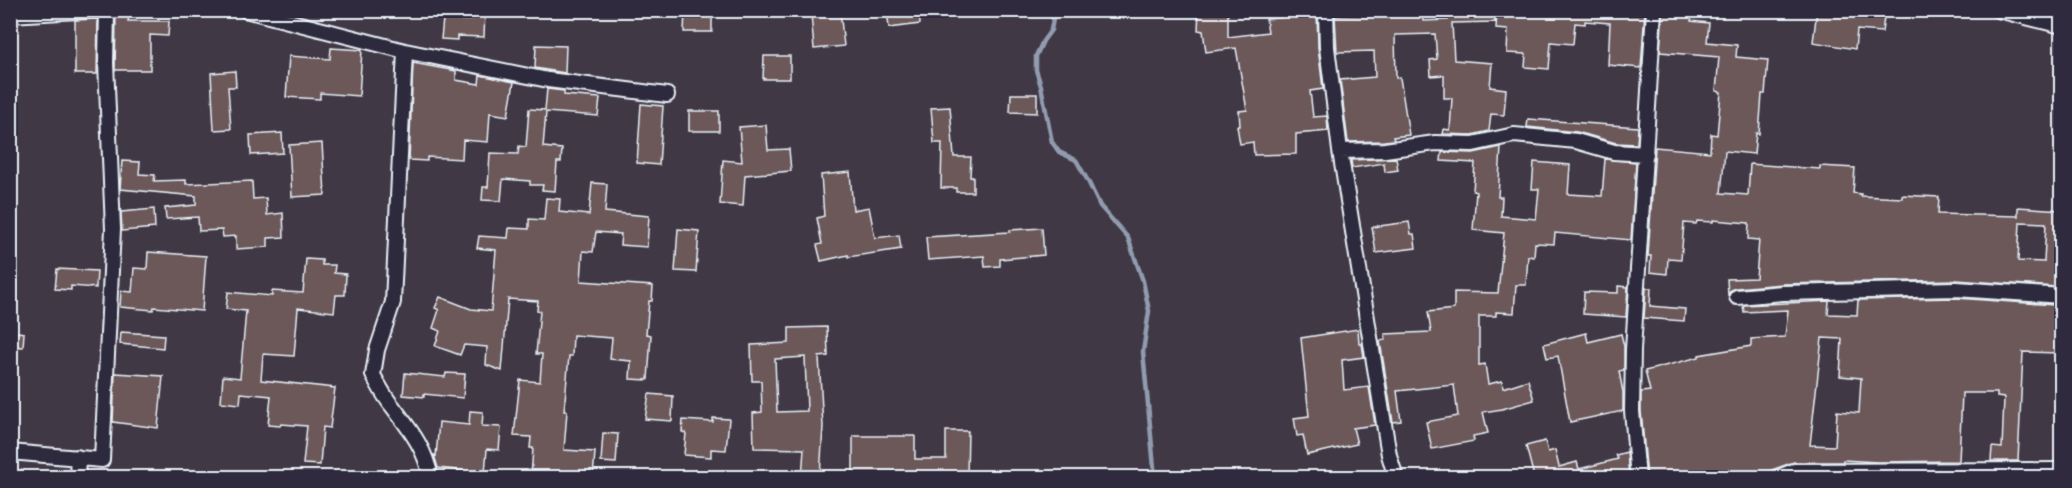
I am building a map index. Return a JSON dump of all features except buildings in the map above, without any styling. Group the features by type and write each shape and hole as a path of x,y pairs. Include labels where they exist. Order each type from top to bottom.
{"street":[{"path":"10,15 96,10"},
{"path":"10,452 102,459 113,229 106,63 107,10"},
{"path":"245,10 405,51 548,80 667,95"},
{"path":"1326,10 1340,151 1389,455 1396,477"},
{"path":"1638,477 1632,411 1634,350 1654,10"},
{"path":"1998,10 2061,26"},
{"path":"405,51 393,302 377,350 373,375 391,406 411,429 428,460 431,477"},
{"path":"1340,151 1385,150 1435,143 1473,144 1515,135 1576,141 1614,152 1646,154"},
{"path":"1737,297 1783,293 1956,290 2061,296"},
{"path":"77,457 78,477"},
{"path":"1776,477 1794,471 2061,470"}],"waterway":[{"path":"1049,10 1053,19 1051,30 1036,56 1036,70 1052,142 1059,152 1076,160 1100,206 1128,238 1143,281 1149,311 1143,352 1155,478"}]}
